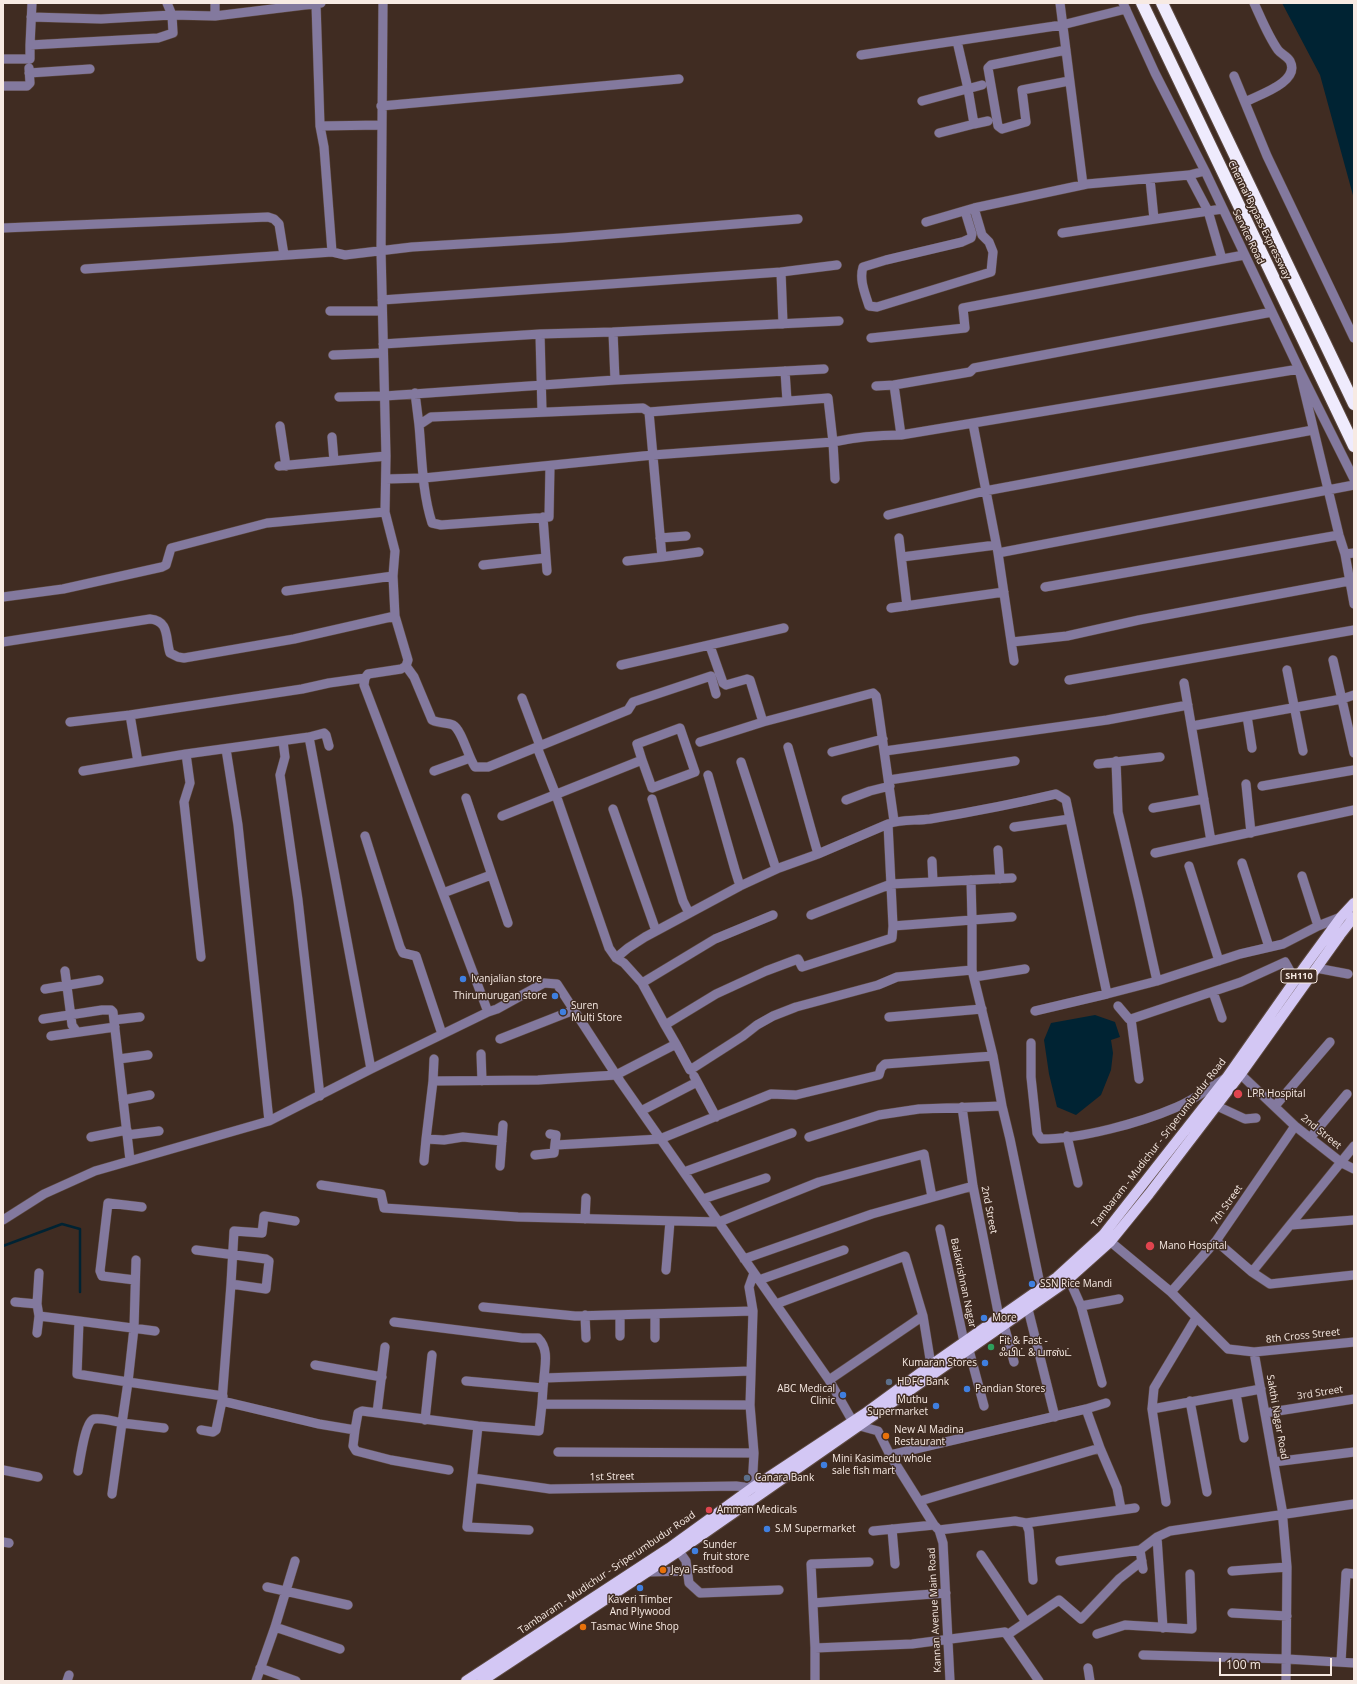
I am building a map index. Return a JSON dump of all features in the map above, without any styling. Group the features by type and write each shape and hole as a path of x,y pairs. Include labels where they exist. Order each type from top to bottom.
{"highway":[{"name":"Chennai Bypass Expressway","path":"1142,3 1354,446"},
{"name":"Chennai Bypass Expressway","path":"1162,3 1354,404"}],"main road":[{"name":"Tambaram - Mudichur - Sriperumbudur Road","path":"1002,1321 1028,1309 1069,1279 1106,1238 1217,1106 1237,1072 1296,982 1341,917 1354,903"},
{"name":"Tambaram - Mudichur - Sriperumbudur Road","path":"482,1681 679,1551 759,1496 1002,1321 1106,1238 1227,1077 1237,1072 1354,917"},
{"name":"Tambaram - Mudichur - Sriperumbudur Road","path":"470,1680 669,1548 752,1488 857,1424 931,1365 966,1346"}],"street":[{"path":"3,86 27,86 30,83 29,73 32,3"},
{"path":"30,45 158,38 173,33 172,15 167,3"},
{"path":"215,3 215,16"},
{"path":"31,17 101,18 172,15 215,16 319,3 320,126 324,147 332,252"},
{"path":"383,3 381,251 386,456 385,512 395,551 393,576 395,616 408,660 406,666"},
{"path":"1060,3 1062,51 1083,185"},
{"path":"1245,102 1282,84 1290,76 1292,70 1289,60 1279,52 1254,3"},
{"path":"860,55 1062,25 1124,6"},
{"name":"Service Road","path":"1124,6 1155,73 1205,171 1299,369 1354,479"},
{"path":"957,41 974,124"},
{"path":"1062,51 991,65 988,68 1000,128 1002,129 1026,122 1022,90 1025,88 1066,81"},
{"path":"3,59 30,59"},
{"path":"29,73 90,68"},
{"path":"1234,76 1267,156 1354,338"},
{"path":"381,106 679,79"},
{"path":"922,101 982,85"},
{"path":"939,133 988,121"},
{"path":"320,126 381,126"},
{"path":"926,222 970,210 1083,185 1189,175 1205,171"},
{"path":"1189,175 1208,211 1222,259"},
{"path":"1150,179 1154,219"},
{"path":"1062,233 1222,209"},
{"path":"970,210 982,235 990,242 993,252 991,272 877,307 869,306 861,274 863,267 962,242 971,238 970,210"},
{"path":"3,228 268,217 274,219 279,224 284,255"},
{"path":"85,269 332,252 345,255 412,247 562,238 798,219"},
{"path":"871,338 965,328 963,308 1244,255"},
{"path":"382,300 781,272 837,265"},
{"path":"781,272 783,324"},
{"path":"330,311 382,311"},
{"path":"876,386 894,385 970,372 974,368 1272,312"},
{"path":"333,355 540,334 613,332 839,320"},
{"path":"613,332 615,380"},
{"path":"540,334 542,412"},
{"path":"386,479 424,478 653,455 833,442 861,436 901,435 1299,369 1339,534 1350,554 1349,581 1354,604"},
{"path":"339,397 385,396 615,380 824,370"},
{"path":"785,371 787,401"},
{"path":"894,385 901,435"},
{"path":"415,394 424,478 429,513 432,523 441,525 549,517 550,466"},
{"path":"419,425 431,417 643,408 649,412 828,398 835,479"},
{"path":"649,412 662,557"},
{"path":"974,424 985,491 997,549 1014,661"},
{"path":"280,426 282,466 386,456"},
{"path":"888,515 985,491 1313,430"},
{"path":"332,437 334,461"},
{"path":"902,557 997,549 1354,485"},
{"path":"3,597 64,589 162,567 166,565 171,548 267,523 385,512"},
{"path":"543,517 548,571"},
{"path":"1045,587 1339,534"},
{"path":"660,538 686,536"},
{"path":"899,538 907,606"},
{"path":"627,561 698,552"},
{"path":"483,566 546,558"},
{"path":"286,591 393,576"},
{"path":"1012,642 1067,636 1139,620 1349,581"},
{"path":"891,608 1004,592"},
{"path":"3,642 150,619 160,621 163,624 170,653 184,658 294,639 395,616"},
{"path":"621,665 784,628"},
{"path":"1069,680 1354,630"},
{"path":"710,646 723,683 726,685 747,679 750,680 764,722"},
{"path":"1333,660 1354,753"},
{"path":"406,666 368,674 365,678 364,685 488,1012"},
{"path":"406,666 414,677 432,720 439,724 451,724 457,727 475,767 488,767 628,710 633,702 711,676 716,694"},
{"path":"1287,670 1303,751"},
{"path":"70,722 130,715 365,678"},
{"path":"1184,683 1210,841"},
{"path":"665,1025 716,994 766,971 798,959 802,967 892,938 891,823 893,811 876,696 873,693 764,722 700,742"},
{"path":"1192,726 1342,699 1354,695"},
{"path":"522,698 609,948 616,958 624,964 642,983 716,1117"},
{"path":"885,751 1106,720 1188,705"},
{"path":"130,715 138,762"},
{"path":"1247,716 1252,748"},
{"path":"680,728 695,772 652,788 642,760 637,744 680,728"},
{"path":"83,771 186,754 309,737 324,733 329,746"},
{"path":"309,737 371,1069"},
{"path":"832,752 883,739"},
{"path":"283,741 285,757 280,775 298,900 320,1096"},
{"path":"788,747 818,854"},
{"path":"226,749 238,825 269,1122"},
{"path":"186,754 190,783 184,802 201,957"},
{"path":"1098,764 1110,764 1116,761 1160,757"},
{"path":"434,771 470,758"},
{"path":"502,816 642,760"},
{"path":"846,800 900,778 1015,761"},
{"path":"1116,761 1118,812 1157,981"},
{"path":"740,762 776,870"},
{"path":"1262,786 1354,770"},
{"path":"708,775 740,886"},
{"path":"1246,784 1251,832"},
{"path":"616,958 628,948 656,931 740,886 891,823 922,820 978,811 1056,794 1066,800 1107,994"},
{"path":"466,798 508,923"},
{"path":"652,799 689,913"},
{"path":"1153,808 1204,799"},
{"path":"614,809 656,931"},
{"path":"1155,854 1354,810"},
{"path":"1014,827 1070,819"},
{"path":"364,836 400,947 403,953 416,956 442,1034"},
{"path":"998,850 1000,878"},
{"path":"932,861 933,882"},
{"path":"1242,863 1269,947"},
{"path":"1189,866 1219,961"},
{"path":"443,893 491,876"},
{"path":"1302,876 1318,926"},
{"path":"811,915 891,884 1012,878"},
{"path":"971,880 973,973 993,1056 1002,1106 1041,1289"},
{"path":"642,983 715,939 773,915"},
{"path":"893,926 1012,917"},
{"path":"1035,1011 1157,981 1240,954 1283,944 1318,926 1341,917"},
{"path":"1131,1019 1241,982 1285,962 1296,982"},
{"path":"1316,968 1348,974"},
{"path":"690,1070 772,1016 796,1007 878,985 897,977 1025,969"},
{"path":"65,971 70,1015 72,1025 77,1032"},
{"path":"45,989 99,980"},
{"path":"3,1220 44,1194 95,1171 269,1122 371,1069 497,1009 544,983 557,984 616,1075 829,1380 857,1424"},
{"path":"1213,992 1222,1018"},
{"path":"1118,1006 1129,1019 1131,1019 1139,1079"},
{"path":"889,1017 982,1009"},
{"path":"43,1019 108,1010 113,1012 130,1160"},
{"path":"500,1039 574,1010"},
{"path":"51,1036 115,1024 140,1017"},
{"path":"1275,1106 1330,1042"},
{"path":"1031,1043 1031,1077 1038,1136 1041,1139 1109,1129 1178,1107 1227,1077"},
{"path":"434,1081 538,1080 616,1075 676,1044"},
{"path":"482,1054 482,1081"},
{"path":"119,1059 148,1055"},
{"path":"556,1145 660,1139 771,1094 796,1094 879,1075 881,1068 885,1064 993,1056"},
{"path":"424,1161 434,1081 434,1059"},
{"name":"2nd Street","path":"1237,1072 1295,1126 1342,1163 1354,1169"},
{"path":"641,1111 697,1082"},
{"path":"1310,1138 1347,1094"},
{"path":"123,1100 150,1095"},
{"path":"809,1137 879,1115 919,1109 1002,1106"},
{"path":"1217,1106 1244,1119 1256,1118"},
{"name":"2nd Street","path":"962,1107 973,1186 1002,1321 1014,1362"},
{"path":"500,1166 502,1125"},
{"name":"7th Street","path":"1171,1292 1216,1241 1295,1126"},
{"path":"91,1137 159,1131"},
{"path":"684,1172 792,1132"},
{"path":"535,1155 552,1155 555,1151 556,1135 550,1134"},
{"path":"1067,1136 1078,1183"},
{"path":"426,1139 444,1140 463,1137 502,1141"},
{"path":"1252,1272 1342,1163 1354,1146"},
{"path":"321,1185 381,1194 384,1208 518,1217 719,1222 819,1182 924,1154 932,1197"},
{"path":"703,1199 766,1178"},
{"path":"744,1259 872,1214 973,1186"},
{"path":"585,1219 586,1198"},
{"path":"135,1280 102,1276 100,1274 108,1203 142,1207"},
{"path":"201,1430 213,1432 216,1430 222,1398 234,1231 262,1233 264,1216 294,1221"},
{"path":"1291,1225 1354,1220"},
{"path":"666,1270 670,1221"},
{"name":"Balakrishnan Nagar","path":"940,1229 966,1346 984,1406"},
{"path":"1106,1238 1171,1292 1228,1349 1254,1352"},
{"path":"1216,1241 1252,1272 1270,1284 1354,1275"},
{"path":"196,1250 266,1259 269,1261 266,1289 231,1284"},
{"path":"759,1496 752,1488 754,1453 750,1405 753,1311 749,1287 756,1276 844,1250"},
{"path":"776,1304 905,1256 923,1316 931,1365"},
{"path":"112,1494 134,1328 136,1260"},
{"path":"37,1333 39,1316 37,1304 39,1273"},
{"path":"1069,1279 1081,1306 1102,1382"},
{"path":"1081,1306 1119,1299"},
{"path":"15,1302 37,1304"},
{"path":"483,1307 585,1315 753,1311"},
{"path":"1028,1309 1055,1416"},
{"path":"655,1314 655,1338"},
{"path":"585,1315 586,1338"},
{"path":"620,1315 620,1336"},
{"path":"39,1316 155,1331"},
{"path":"829,1380 923,1316"},
{"path":"1166,1502 1152,1409 1154,1388 1196,1318"},
{"path":"79,1321 77,1374 222,1398 319,1424 355,1430"},
{"path":"394,1322 522,1338 538,1338 543,1343 546,1350 539,1431 478,1426 360,1411 358,1412 353,1446 356,1450 391,1460 449,1470"},
{"name":"8th Cross Street","path":"1254,1352 1354,1342"},
{"path":"377,1413 385,1347"},
{"name":"Sakthi Nagar Road","path":"1254,1352 1282,1515 1287,1567 1286,1681"},
{"path":"425,1420 432,1355"},
{"path":"316,1365 382,1377"},
{"path":"466,1381 544,1383 751,1371"},
{"path":"1152,1409 1260,1389"},
{"path":"1236,1394 1244,1438"},
{"name":"3rd Street","path":"1265,1413 1354,1399"},
{"path":"1190,1401 1207,1492"},
{"path":"890,1455 1106,1403"},
{"path":"542,1404 750,1405"},
{"path":"1086,1409 1100,1448 1117,1488 1121,1509"},
{"path":"78,1471 85,1436 90,1420 95,1419 164,1428"},
{"name":"Kannan Avenue Main Road","path":"857,1424 878,1430 890,1455 937,1528 943,1543 950,1681"},
{"path":"478,1426 467,1527 529,1530"},
{"path":"920,1501 1100,1448"},
{"path":"558,1452 754,1453"},
{"path":"1274,1462 1354,1452"},
{"path":"3,1470 38,1477"},
{"name":"1st Street","path":"473,1478 550,1489 736,1486 752,1488"},
{"path":"1060,1561 1140,1550 1157,1537 1170,1531 1354,1504"},
{"path":"873,1531 937,1528 1015,1521 1026,1523 1135,1508"},
{"path":"1026,1523 1033,1580"},
{"path":"892,1529 895,1564"},
{"path":"1157,1537 1163,1628"},
{"path":"1007,1635 1059,1600 1081,1619 1119,1579 1143,1565 1140,1550"},
{"path":"679,1551 686,1561 689,1583 700,1593 779,1590"},
{"path":"981,1555 1026,1622"},
{"path":"256,1681 296,1561"},
{"path":"815,1681 811,1564 869,1562"},
{"path":"1232,1571 1287,1567"},
{"path":"647,1572 687,1571"},
{"path":"1341,1662 1346,1573 1354,1574"},
{"path":"1097,1634 1125,1625 1192,1629 1190,1574"},
{"path":"266,1587 348,1604"},
{"path":"813,1603 946,1593"},
{"path":"1232,1613 1287,1616"},
{"path":"275,1627 340,1649"},
{"path":"815,1648 912,1644 1005,1632 1039,1681"},
{"path":"1143,1655 1287,1659 1354,1663"},
{"path":"260,1668 296,1681"},
{"path":"1088,1668 1090,1681"}],"water":[{"path":"1282,3 1354,3 1354,199 1320,75"},
{"path":"1095,1015 1115,1022 1120,1037 1111,1040 1113,1053 1111,1070 1101,1095 1076,1115 1057,1107 1049,1074 1044,1040 1051,1023"}],"waterway":[{"path":"3,1246 62,1224 80,1229 80,1292"}],"place":[{"name":"Ivanjalian store","path":"463,979"},
{"name":"Thirumurugan store","path":"555,996"},
{"name":"Suren Multi Store","path":"563,1012"},
{"name":"LPR Hospital","path":"1238,1094"},
{"name":"Mano Hospital","path":"1150,1246"},
{"name":"SSN Rice Mandi","path":"1032,1284"},
{"name":"More","path":"984,1318"},
{"name":"Fit & Fast - ஃபிட் & பாஸ்ட்","path":"991,1347"},
{"name":"Kumaran Stores","path":"985,1363"},
{"name":"HDFC Bank","path":"889,1382"},
{"name":"Pandian Stores","path":"967,1389"},
{"name":"ABC Medical Clinic","path":"843,1395"},
{"name":"Muthu Supermarket","path":"936,1406"},
{"name":"New Al Madina Restaurant","path":"886,1436"},
{"name":"Mini Kasimedu whole sale fish mart","path":"824,1465"},
{"name":"Canara Bank","path":"747,1478"},
{"name":"Amman Medicals","path":"709,1510"},
{"name":"S.M Supermarket","path":"767,1529"},
{"name":"Sunder fruit store","path":"695,1551"},
{"name":"Jeya Fastfood","path":"663,1570"},
{"name":"Kaveri Timber And Plywood","path":"640,1588"},
{"name":"Tasmac Wine Shop","path":"583,1627"}]}
